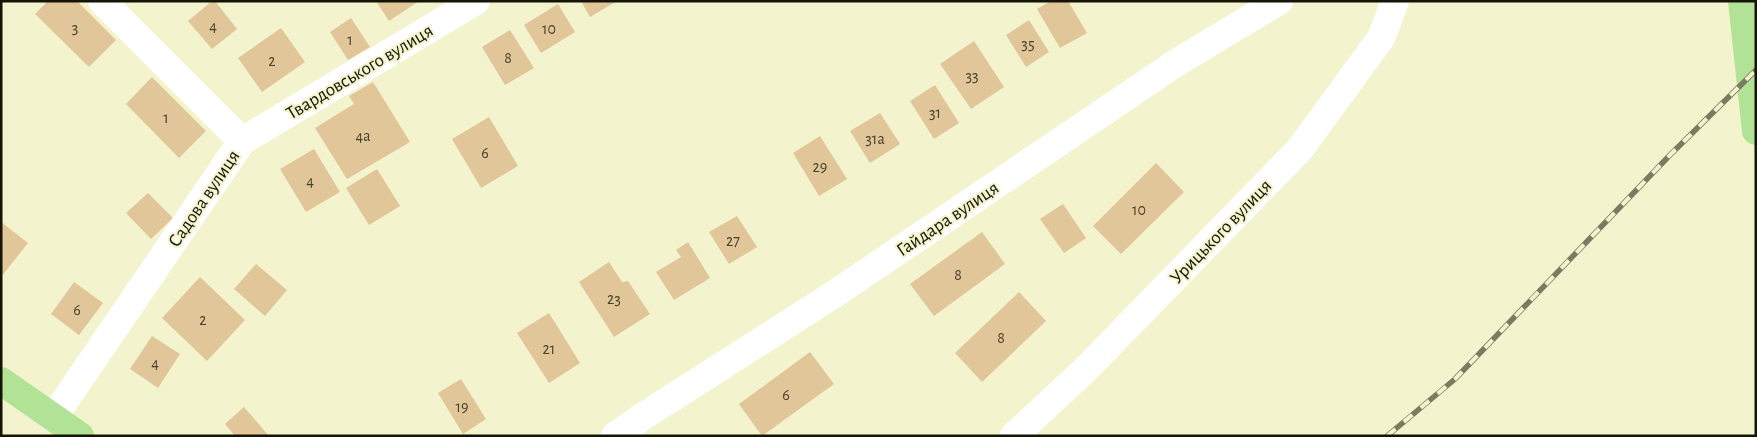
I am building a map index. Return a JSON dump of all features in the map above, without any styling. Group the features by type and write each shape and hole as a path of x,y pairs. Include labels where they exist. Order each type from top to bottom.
{"main road":[{"path":"1742,1 1756,131"},
{"path":"1,381 80,436"}],"street":[{"name":"Садова вулиця","path":"53,418 242,141 102,1"},
{"name":"Твардовського вулиця","path":"242,141 476,1"},
{"name":"Гайдара вулиця","path":"615,436 836,293 1176,63 1279,1"},
{"name":"Урицького вулиця","path":"1014,436 1086,369 1300,149 1381,38 1395,1"}],"building":[{"path":"48,1 77,1 116,40 89,67 35,14"},
{"path":"212,1 215,1 237,29 212,49 188,21"},
{"path":"376,1 419,1 389,21"},
{"path":"581,1 617,1 590,17"},
{"path":"1051,1 1068,1 1087,33 1060,48 1037,9"},
{"path":"558,4 575,32 541,53 524,25"},
{"path":"351,18 370,47 348,60 330,32"},
{"path":"1029,20 1049,52 1026,67 1006,35"},
{"path":"281,28 305,62 262,92 238,58"},
{"path":"510,30 534,68 505,85 482,47"},
{"path":"974,41 1004,87 971,109 940,64"},
{"path":"152,77 206,131 179,158 126,104"},
{"path":"373,82 410,142 347,179 315,128 354,104 349,96"},
{"path":"935,85 959,123 934,139 910,101"},
{"path":"880,113 900,144 870,163 850,131"},
{"path":"489,117 518,166 481,188 452,139"},
{"path":"820,136 847,179 819,196 793,153"},
{"path":"314,149 340,192 306,212 280,169"},
{"path":"1156,163 1184,192 1121,254 1093,226"},
{"path":"377,169 400,206 369,225 346,188"},
{"path":"148,193 173,218 151,239 126,213"},
{"path":"1063,204 1086,238 1064,253 1040,219"},
{"path":"737,216 757,247 729,264 709,232"},
{"path":"1,222 28,243 1,277"},
{"path":"982,232 1005,264 934,316 910,284"},
{"path":"688,242 710,278 674,300 656,272 681,257 676,250"},
{"path":"609,262 622,282 628,281 650,314 614,337 579,282"},
{"path":"256,264 287,290 265,316 234,289"},
{"path":"200,277 245,320 207,361 162,318"},
{"path":"74,282 103,303 79,335 51,314"},
{"path":"1019,292 1046,321 982,382 955,353"},
{"path":"549,313 580,363 549,383 517,333"},
{"path":"152,336 180,354 158,388 130,369"},
{"path":"810,352 834,384 762,436 739,404"},
{"path":"461,379 486,419 463,434 438,393"},
{"path":"244,407 269,436 235,436 225,424"}],"railway":[{"path":"1387,436 1455,379 1670,155 1756,70"}]}
